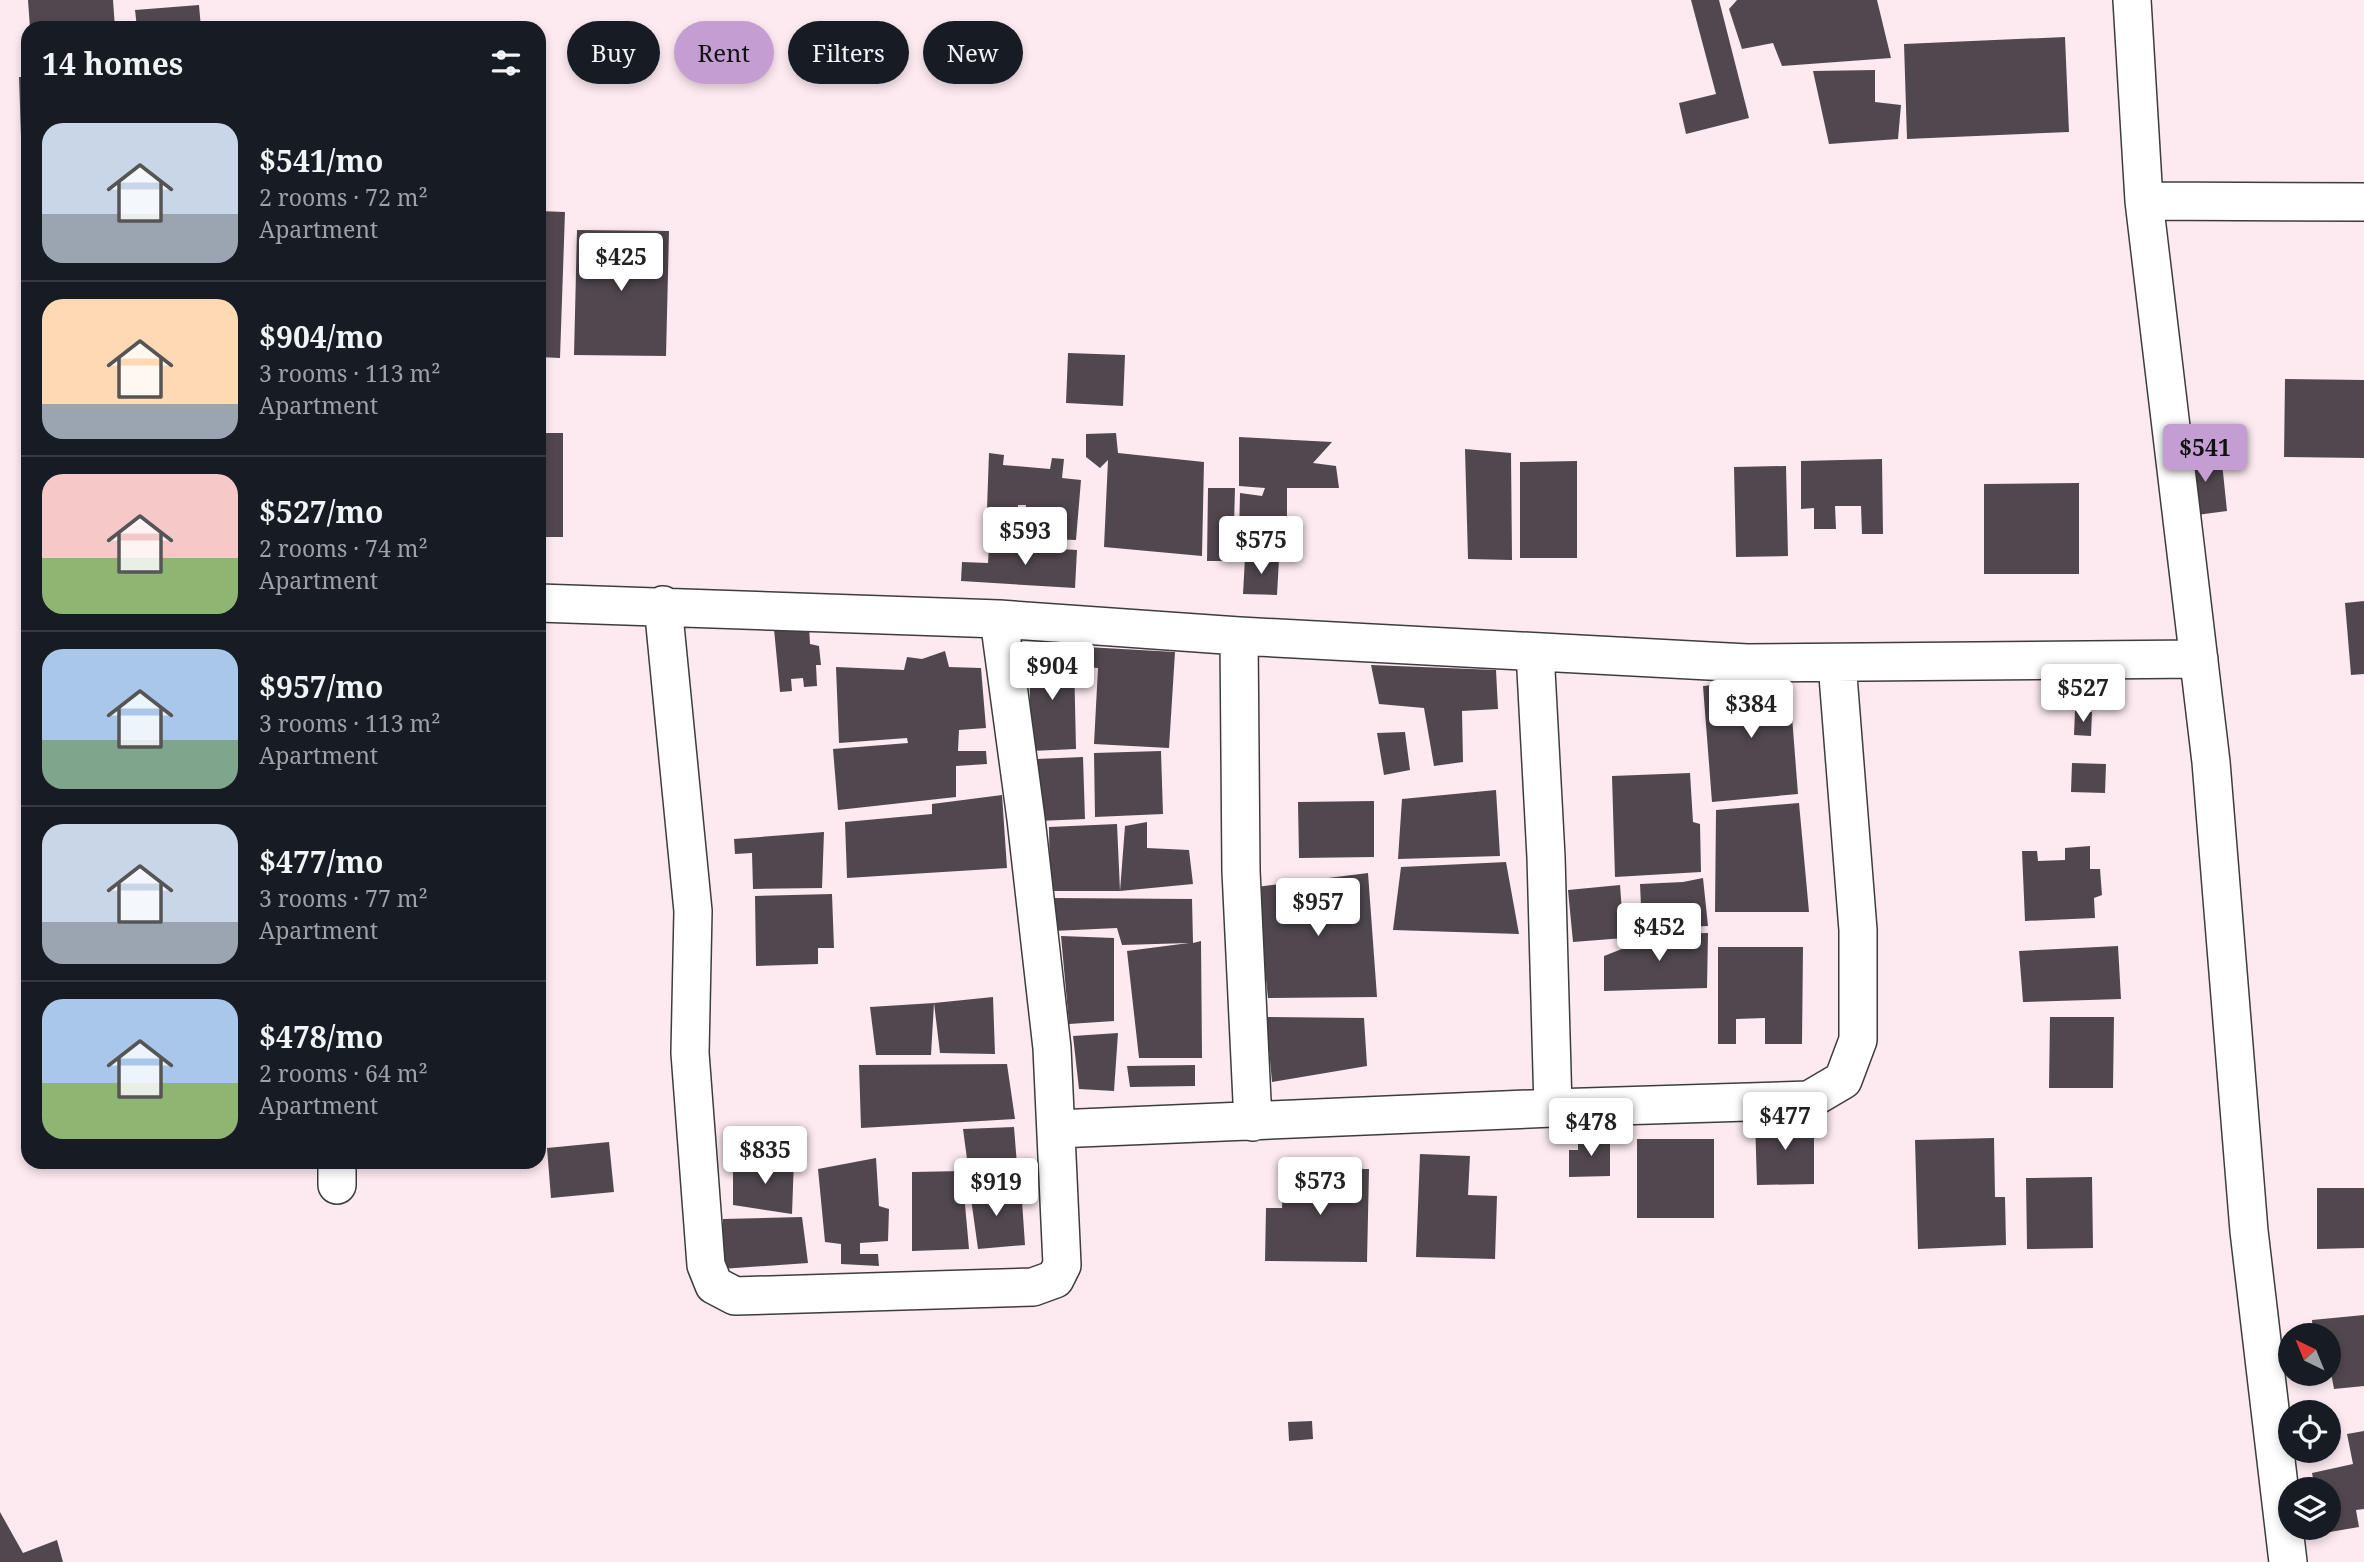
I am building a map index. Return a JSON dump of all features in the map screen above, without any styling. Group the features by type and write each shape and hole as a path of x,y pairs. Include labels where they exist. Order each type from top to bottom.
{"street":[{"path":"2132,0 2144,201 2211,762 2249,1231 2288,1562"},
{"path":"2144,201 2364,202"},
{"path":"546,603 663,605 999,619 1239,636 1747,663 2199,659"},
{"path":"663,605 693,911 690,1053 706,1265 714,1285 735,1296 1033,1287 1055,1279 1062,1265 1052,1048 1028,833 999,619"},
{"path":"1239,636 1241,872 1253,1122"},
{"path":"1535,652 1546,857 1553,1108"},
{"path":"1056,1129 1810,1100 1843,1080 1857,1040 1857,930 1837,663"}],"building":[{"path":"28,0 113,0 114,21 30,21"},
{"path":"1691,0 1719,0 1749,118 1686,134 1679,103 1716,94"},
{"path":"1737,0 1877,0 1891,58 1782,66 1773,43 1742,49 1729,9"},
{"path":"199,5 200,21 136,21 135,10"},
{"path":"2065,37 2069,132 1907,139 1904,44"},
{"path":"1875,70 1875,102 1901,105 1898,139 1829,144 1813,71"},
{"path":"19,77 21,77 21,136"},
{"path":"546,211 565,212 560,358 546,357"},
{"path":"577,230 669,231 666,356 574,355"},
{"path":"1068,353 1125,355 1123,406 1066,403"},
{"path":"2285,379 2364,380 2364,458 2284,457"},
{"path":"546,433 563,433 563,537 546,537"},
{"path":"1116,433 1118,453 1204,462 1202,556 1104,547 1108,460 1100,468 1086,457 1086,434"},
{"path":"1239,437 1332,442 1313,463 1336,466 1339,488 1287,488 1287,537 1239,535 1240,493 1262,496 1265,488 1239,486"},
{"path":"1465,449 1511,453 1512,560 1468,559"},
{"path":"989,453 1004,455 1003,465 1050,469 1052,458 1064,459 1062,478 1081,480 1076,540 1024,538 1026,505 1018,505 1018,537 986,536"},
{"path":"2221,453 2227,511 2189,516 2183,457"},
{"path":"1882,459 1883,534 1862,534 1861,506 1835,506 1836,529 1814,529 1814,508 1801,509 1801,461"},
{"path":"1577,461 1577,558 1520,558 1520,462"},
{"path":"1786,466 1788,556 1736,557 1734,467"},
{"path":"2079,483 2079,574 1984,574 1984,484"},
{"path":"1208,488 1235,488 1233,561 1207,561"},
{"path":"989,545 1077,550 1075,588 961,581 962,562 988,563"},
{"path":"1245,558 1279,559 1277,595 1243,594"},
{"path":"2364,601 2364,674 2351,675 2345,603"},
{"path":"809,625 810,644 819,646 821,665 816,665 817,686 804,687 803,678 791,679 792,691 780,692 774,629"},
{"path":"1086,647 1175,652 1169,748 1094,744 1098,668 1085,667"},
{"path":"1052,648 1052,659 1074,659 1076,749 1031,751 1029,649"},
{"path":"945,651 949,667 981,668 986,728 959,730 958,751 986,751 987,764 956,766 956,797 838,810 833,749 908,743 907,738 839,743 836,667 904,670 907,657 922,659"},
{"path":"1371,665 1496,670 1498,709 1462,711 1463,762 1434,766 1424,708 1379,704"},
{"path":"1789,678 1798,794 1712,802 1703,686"},
{"path":"2075,711 2092,712 2091,736 2074,735"},
{"path":"1405,732 1410,770 1384,775 1377,733"},
{"path":"1161,751 1163,814 1095,817 1094,753"},
{"path":"1083,757 1085,819 1038,821 1036,759"},
{"path":"2072,763 2106,764 2105,793 2071,792"},
{"path":"1690,773 1693,822 1700,824 1701,872 1615,877 1612,776"},
{"path":"1496,790 1500,856 1398,859 1402,799"},
{"path":"1002,795 1007,868 847,878 845,822 932,814 932,804"},
{"path":"1374,801 1374,857 1299,858 1298,802"},
{"path":"1799,803 1809,912 1715,912 1716,810"},
{"path":"1147,822 1147,848 1189,850 1193,884 1120,891 1125,826"},
{"path":"1117,824 1120,891 1050,891 1049,827"},
{"path":"824,832 822,888 753,889 752,853 735,854 734,839"},
{"path":"2090,846 2090,869 2100,869 2102,895 2094,898 2095,918 2025,921 2022,851 2037,851 2038,861 2065,860 2065,848"},
{"path":"1506,862 1519,934 1393,930 1401,867"},
{"path":"1368,873 1377,997 1268,998 1256,887"},
{"path":"1703,878 1708,926 1642,929 1640,884"},
{"path":"1620,885 1624,938 1573,942 1568,890"},
{"path":"832,894 834,948 818,948 818,964 756,966 755,896"},
{"path":"1054,898 1192,899 1193,943 1201,941 1202,1058 1139,1058 1127,951 1189,943 1122,945 1117,928 1053,931"},
{"path":"1708,933 1707,988 1604,991 1604,956 1632,945 1633,935"},
{"path":"1061,936 1114,938 1114,1021 1069,1024"},
{"path":"2118,946 2121,999 2023,1002 2019,951"},
{"path":"1718,947 1803,947 1802,1044 1765,1044 1765,1018 1736,1019 1736,1044 1718,1044"},
{"path":"993,997 995,1054 940,1053 934,1003"},
{"path":"934,1003 931,1055 876,1055 870,1007"},
{"path":"1266,1017 1364,1018 1367,1066 1272,1082"},
{"path":"2050,1017 2114,1017 2113,1088 2049,1088"},
{"path":"1118,1033 1114,1091 1079,1089 1073,1036"},
{"path":"1007,1064 1015,1119 861,1128 859,1065"},
{"path":"1195,1065 1195,1086 1130,1087 1127,1066"},
{"path":"1814,1118 1814,1184 1757,1185 1755,1120"},
{"path":"1014,1127 1019,1190 1007,1190 1004,1170 969,1174 963,1129"},
{"path":"1610,1138 1610,1176 1569,1177 1569,1150 1578,1150 1578,1139"},
{"path":"1994,1138 1995,1197 2005,1197 2006,1245 1918,1249 1915,1140"},
{"path":"1637,1139 1714,1139 1714,1218 1637,1218"},
{"path":"609,1142 614,1192 551,1198 547,1148"},
{"path":"1420,1154 1470,1156 1468,1195 1497,1196 1495,1259 1416,1257"},
{"path":"876,1158 879,1206 889,1209 888,1241 860,1243 860,1254 878,1254 879,1266 841,1264 841,1244 825,1242 818,1169"},
{"path":"794,1159 792,1214 733,1205 733,1166"},
{"path":"1283,1169 1369,1169 1367,1262 1265,1261 1266,1208 1282,1208"},
{"path":"962,1171 969,1249 912,1251 912,1172"},
{"path":"2092,1177 2093,1248 2027,1249 2026,1178"},
{"path":"997,1181 999,1199 1022,1201 1025,1245 978,1249 969,1184"},
{"path":"2317,1188 2364,1188 2364,1248 2317,1249"},
{"path":"802,1217 808,1263 721,1269 723,1219"},
{"path":"2364,1315 2364,1386 2334,1389 2333,1386 2342,1386 2342,1323 2312,1323 2312,1320"},
{"path":"1312,1421 1313,1439 1289,1441 1288,1422"},
{"path":"2364,1431 2364,1509 2356,1510 2359,1527 2341,1530 2341,1477 2313,1477 2312,1473 2353,1464 2347,1434"},
{"path":"0,1512 23,1553 57,1540 63,1562 0,1562"}]}
